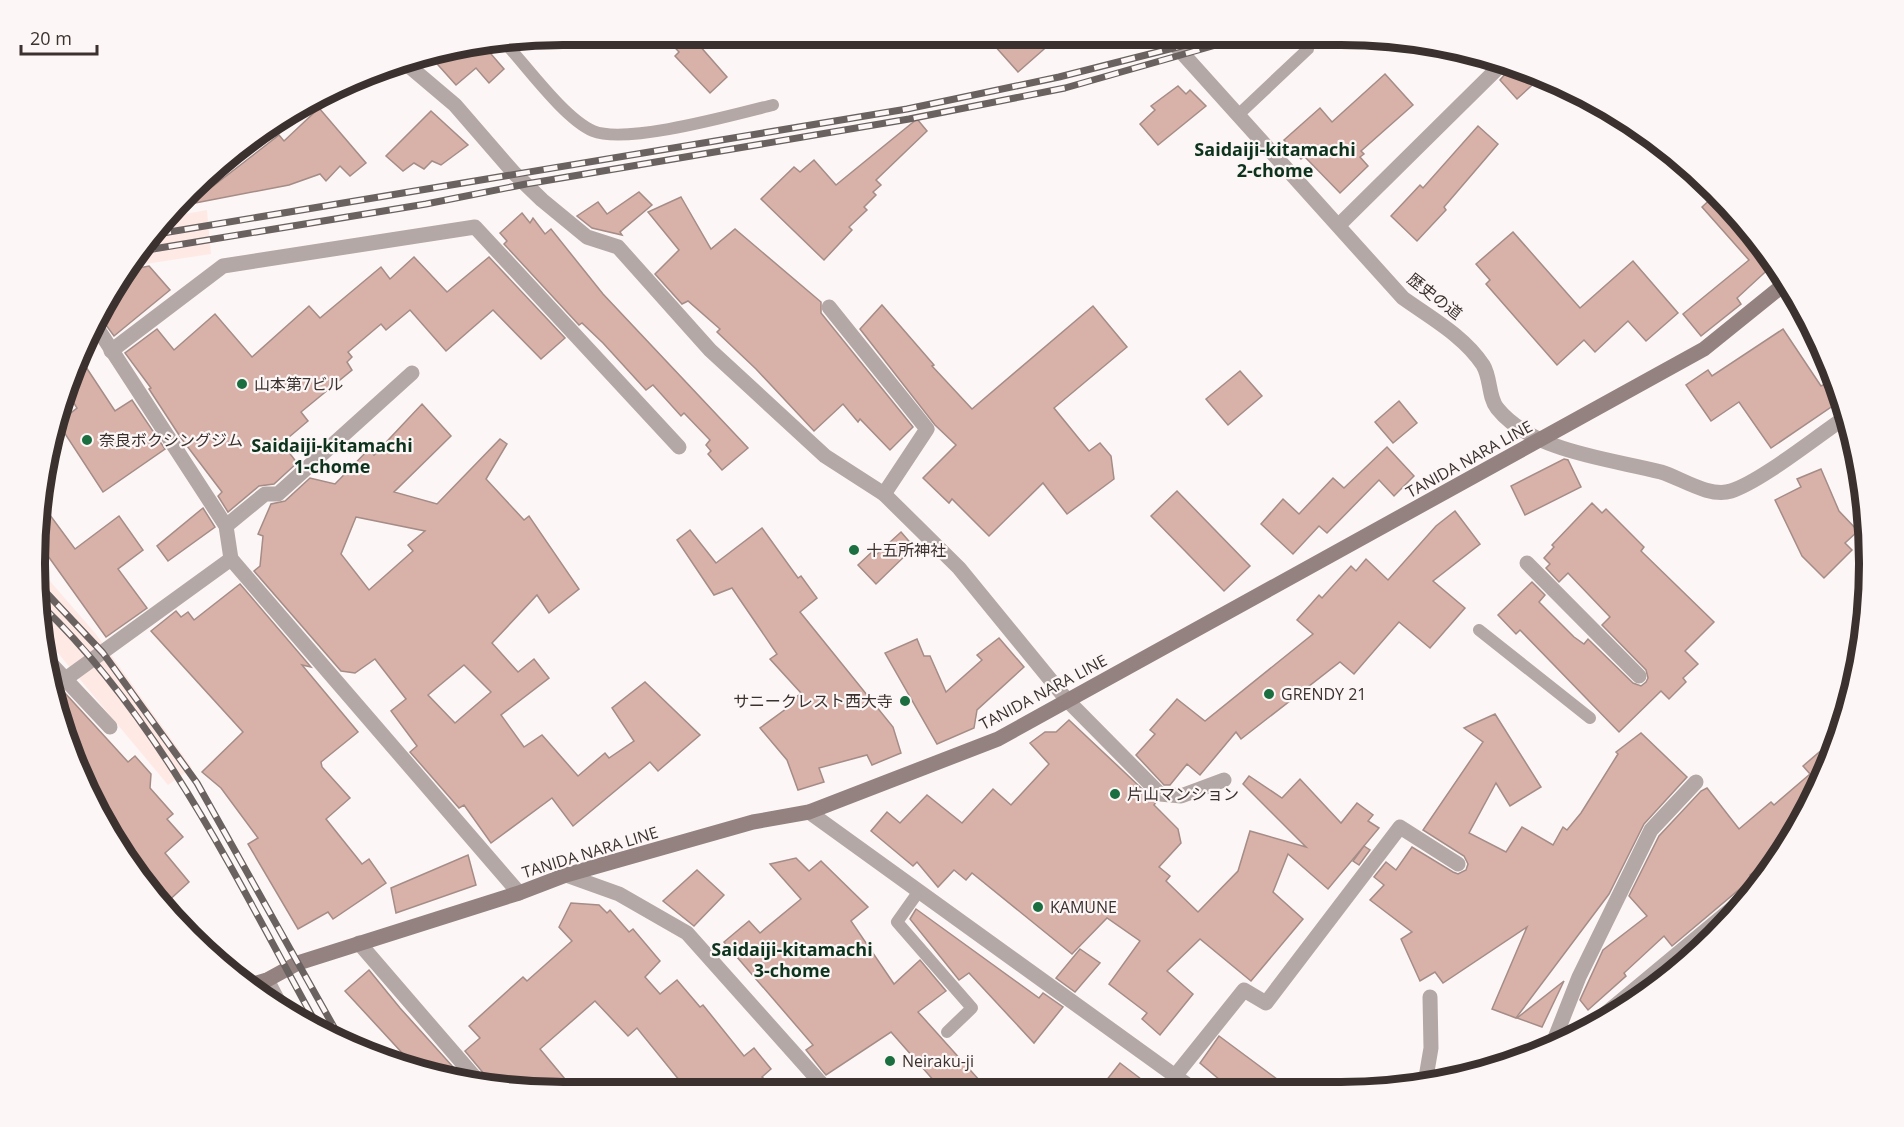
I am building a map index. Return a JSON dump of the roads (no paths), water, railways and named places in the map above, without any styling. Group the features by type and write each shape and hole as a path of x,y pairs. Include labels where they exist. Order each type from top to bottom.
{"main road":[{"name":"TANIDA NARA LINE","path":"258,983 267,980 285,968 519,893 566,875 753,822 809,812 998,739 1704,349 1780,288"}],"street":[{"name":"歴史の道","path":"1175,45 1403,298 1450,331 1473,351 1485,368 1497,408 1526,432 1580,453 1661,472 1714,491 1730,492 1839,422"},
{"path":"412,68 455,105 514,173 542,200 586,237 618,247 710,350 825,456 884,494 959,568 1067,700 1160,794 1181,796 1224,780"},
{"path":"1339,225 1496,70"},
{"path":"111,351 223,266 475,227 679,447"},
{"path":"829,307 927,429 884,494"},
{"path":"99,332 226,526 231,559 519,893"},
{"path":"226,526 265,494 278,494 412,373"},
{"path":"64,680 231,559"},
{"path":"1527,563 1639,676"},
{"path":"56,671 110,727"},
{"path":"1556,1035 1579,977 1651,830 1696,783"},
{"path":"809,812 1183,1082"},
{"path":"1175,1076 1244,990 1266,1003 1400,827 1458,864"},
{"path":"566,875 636,902 687,933 820,1082"},
{"path":"1625,998 1710,927"},
{"path":"359,943 472,1074"},
{"path":"267,980 275,995"},
{"path":"1426,1075 1431,1048 1430,997"}],"lane":[{"path":"509,48 575,120 595,132 640,132 692,126 773,105"},
{"path":"1238,115 1308,49"},
{"path":"1479,630 1590,718"},
{"path":"919,891 897,922 972,1008 947,1032"}],"railway":[{"path":"165,233 907,109 1059,77 1185,45"},
{"path":"151,249 426,204 526,184 909,119 1065,88 1216,45"},
{"path":"46,592 103,653 197,783 335,1030"},
{"path":"47,612 85,651 161,752 227,860 313,1018"}],"place":[{"name":"山本第7ビル","path":"242,384"},
{"name":"奈良ボクシングジム","path":"87,440"},
{"name":"十五所神社","path":"854,550"},
{"name":"GRENDY 21","path":"1269,694"},
{"name":"サニークレスト西大寺","path":"905,701"},
{"name":"片山マンション","path":"1115,794"},
{"name":"KAMUNE","path":"1038,907"},
{"name":"Neiraku-ji","path":"890,1061"}],"district":[{"name":"Saidaiji-kitamachi 2-chome","path":"1275,159"},
{"name":"Saidaiji-kitamachi 1-chome","path":"332,455"},
{"name":"Saidaiji-kitamachi 3-chome","path":"792,959"}]}
